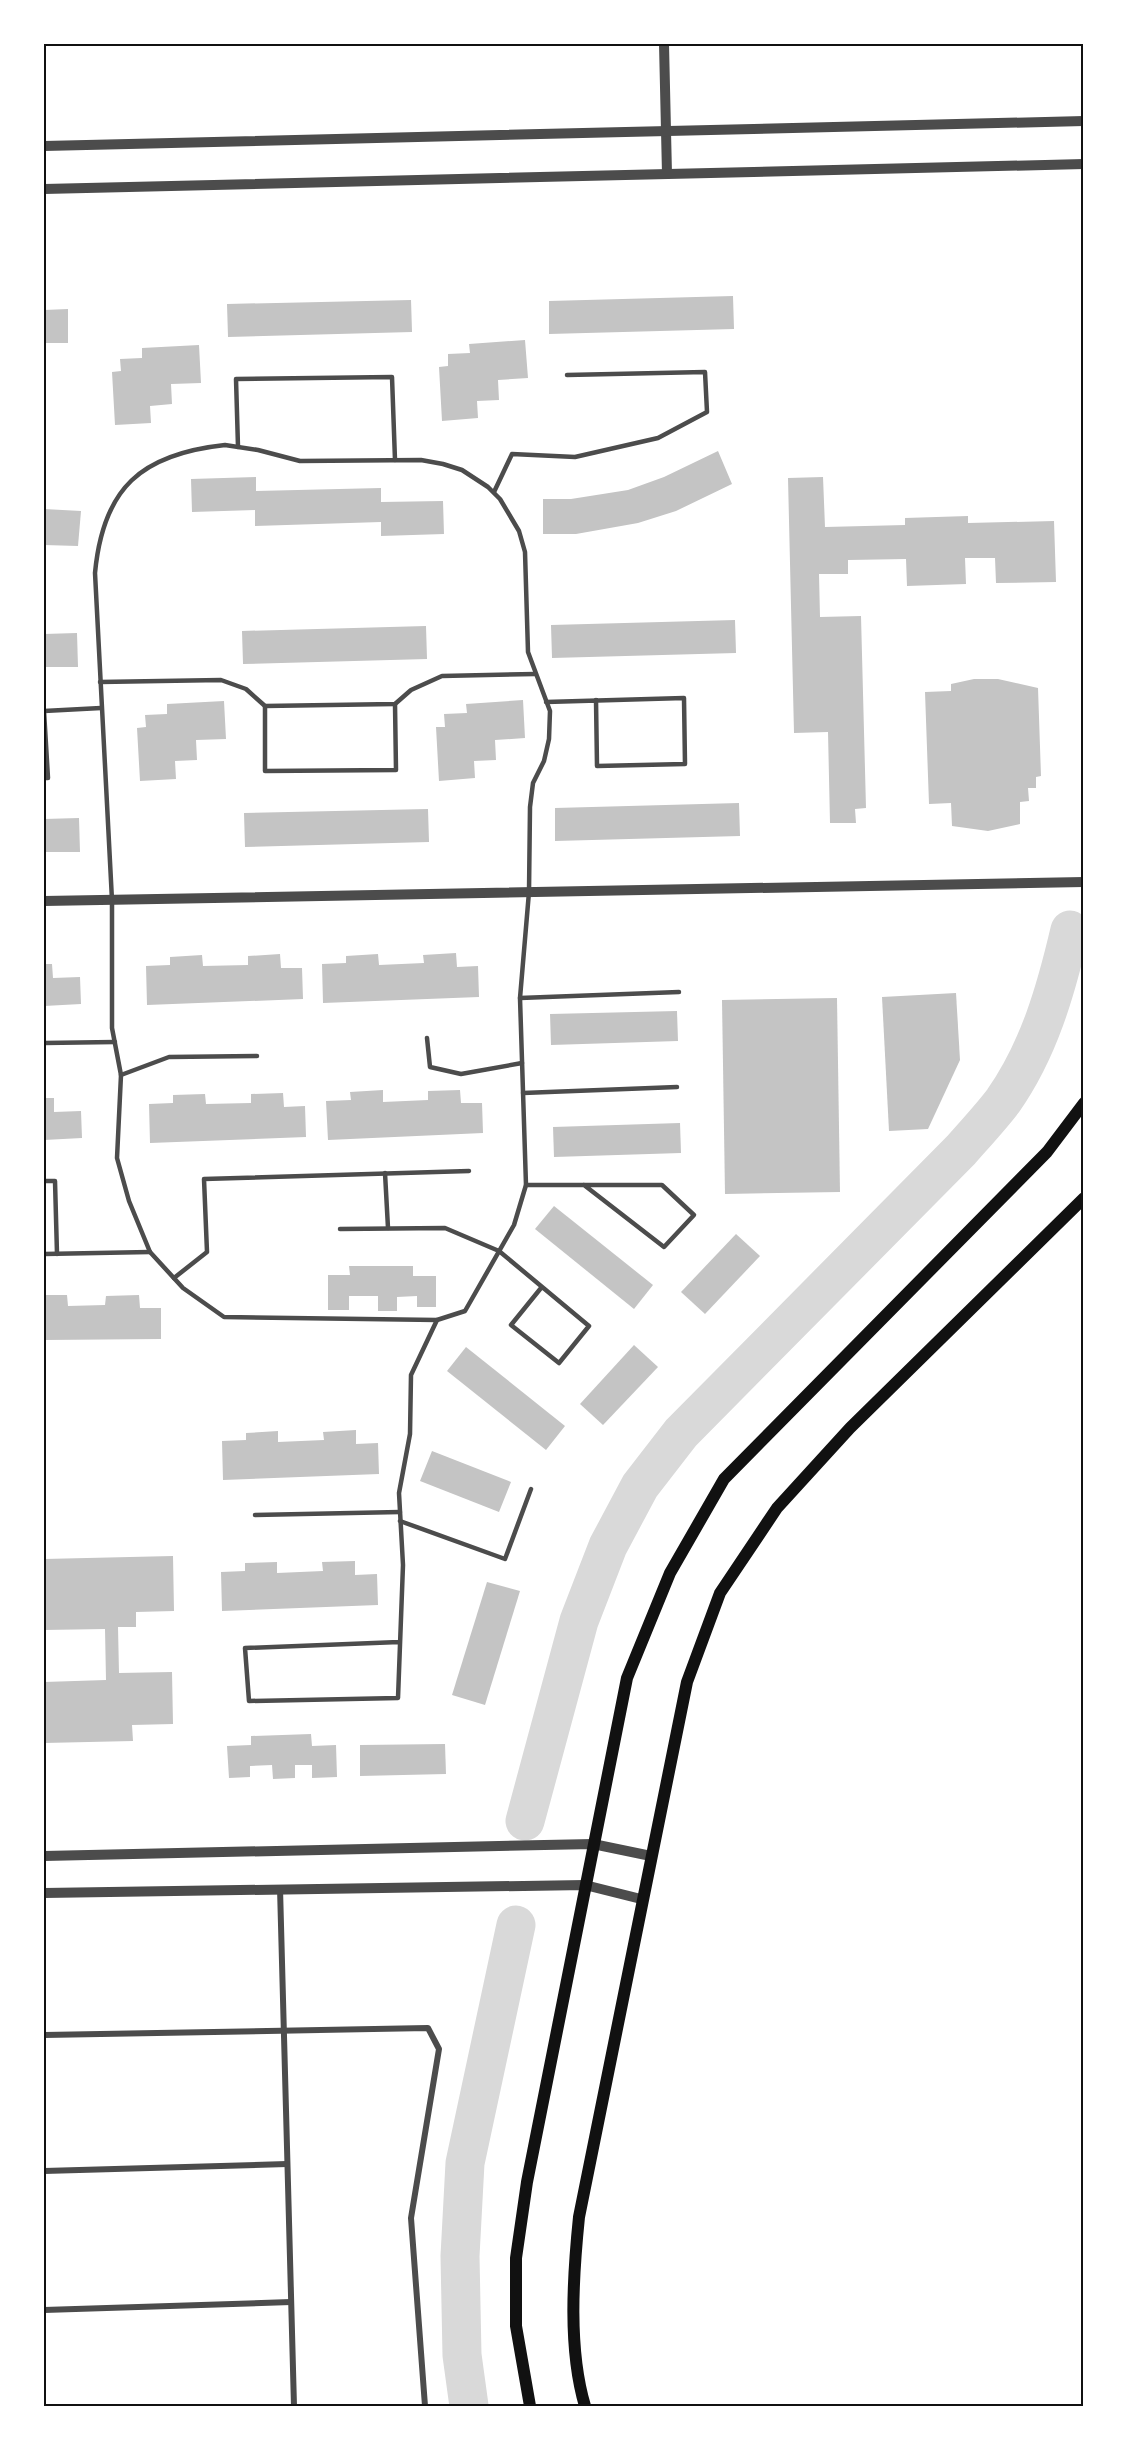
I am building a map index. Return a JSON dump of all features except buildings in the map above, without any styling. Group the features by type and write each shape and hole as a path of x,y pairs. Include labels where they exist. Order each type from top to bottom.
{"main road":[{"path":"530,2406 516,2326 516,2258 527,2182 627,1678 670,1573 724,1479 1047,1152 1083,1103"},
{"path":"585,2406 574,2333 573,2275 579,2217 641,1899 687,1682 720,1593 777,1508 850,1428 1083,1198"}],"street":[{"path":"663,44 667,174"},
{"path":"44,146 1083,121"},
{"path":"44,189 1083,165"},
{"path":"44,901 1083,882"},
{"path":"44,1856 593,1844 651,1856"},
{"path":"44,1893 585,1885 641,1899"},
{"path":"280,1888 294,2406"},
{"path":"44,2036 428,2028 439,2049 411,2218 424,2406"},
{"path":"44,2171 287,2164"},
{"path":"44,2310 291,2302"}],"lane":[{"path":"494,492 512,454 574,456 658,438 707,412 705,372 567,375"},
{"path":"238,447 236,380 392,377 395,460"},
{"path":"225,445 300,461 395,460 421,460 462,470 494,492 511,514 525,552 528,652 550,711 549,739 544,761 533,783 529,892 520,998 526,1185 514,1225 465,1311 437,1320 224,1317 183,1288 150,1252 129,1201 117,1158 121,1075 112,1028 112,900 95,573 97,546 107,514 123,487 162,459 190,449 225,445"},
{"path":"100,682 222,680 246,689 265,706 395,704 411,690 442,676 535,674"},
{"path":"546,702 596,700 684,698 686,764 597,766 596,700"},
{"path":"265,706 265,771 396,770 395,704"},
{"path":"44,778 48,778 44,711 101,708"},
{"path":"520,998 679,992"},
{"path":"427,1038 430,1067 461,1074 522,1063"},
{"path":"44,1043 115,1042"},
{"path":"121,1075 169,1057 257,1056"},
{"path":"523,1093 677,1087"},
{"path":"174,1278 207,1252 204,1179 469,1171"},
{"path":"385,1173 387,1228"},
{"path":"44,1181 55,1181 57,1254"},
{"path":"526,1185 584,1185 662,1185 694,1215 664,1247 584,1185"},
{"path":"340,1229 445,1228 499,1251 589,1326 559,1363 511,1325 541,1288"},
{"path":"44,1254 150,1252"},
{"path":"399,1642 245,1648 249,1701 398,1698 403,1565 399,1493 410,1434 411,1375 437,1320"},
{"path":"400,1521 505,1559 531,1489"},
{"path":"255,1515 400,1512"}],"waterway":[{"path":"525,1821 579,1621 608,1546 640,1486 681,1433 961,1150 1003,1101 1027,1061 1045,1019 1070,930"},
{"path":"469,2406 462,2355 460,2256 465,2163 516,1925"}]}
